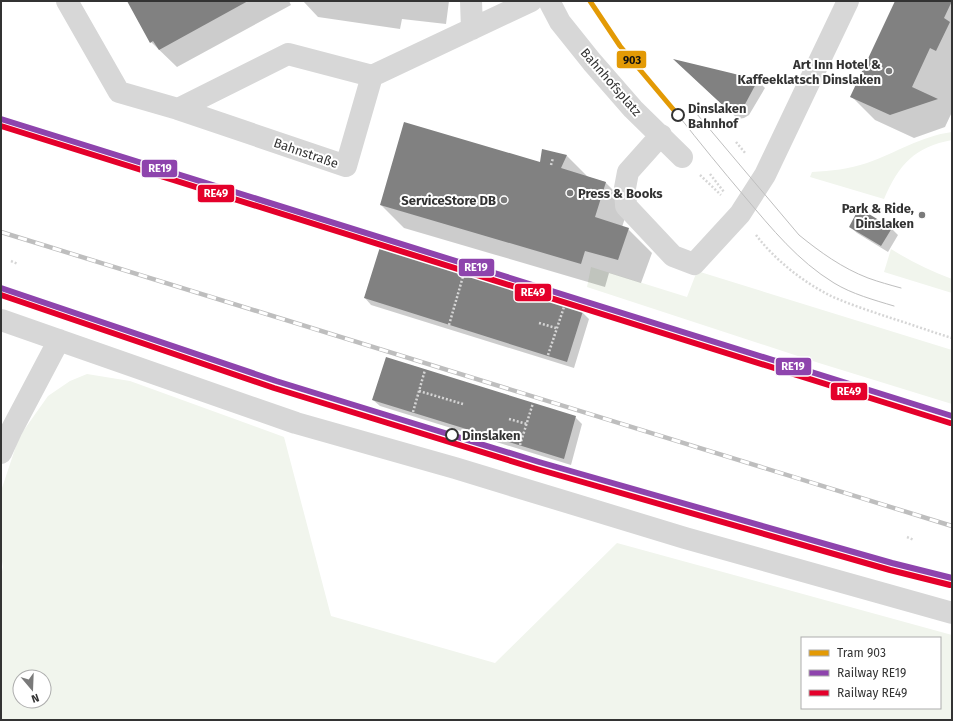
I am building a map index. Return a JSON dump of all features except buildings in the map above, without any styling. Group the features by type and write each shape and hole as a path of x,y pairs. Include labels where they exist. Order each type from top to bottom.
{"street":[{"name":"Bahnstraße","path":"67,1 119,92 178,109 346,166 372,76"},
{"path":"471,1 472,29"},
{"path":"178,109 288,54 372,76 532,1"},
{"name":"Bahnhofsplatz","path":"549,1 560,22 592,62 634,109 682,157"},
{"path":"661,135 628,172 625,188 626,206 673,256 694,264 740,214 765,175 848,1"},
{"path":"1,320 296,423 455,468 693,540 952,613"},
{"path":"1,453 59,340"}],"path":[{"path":"736,142 748,156"},
{"path":"682,157 740,214 764,245 782,263 808,283 831,296 952,338"},
{"path":"551,166 553,158"},
{"path":"710,174 726,194"},
{"path":"11,261 18,264"},
{"path":"449,325 464,273"},
{"path":"548,355 565,304"},
{"path":"539,323 556,328"},
{"path":"413,412 425,370"},
{"path":"419,391 463,404"},
{"path":"520,446 533,403"},
{"path":"509,419 527,424"},
{"path":"907,537 914,540"}],"shaded area":[{"path":"952,132 952,140 928,147 910,159 896,176 884,199 810,177 812,172 860,165 930,137"},
{"path":"891,249 920,266 952,279 952,293 884,272"},
{"path":"591,267 687,297 697,271 952,350 952,404 819,363 587,287"},
{"path":"87,374 130,381 284,437 331,616 495,663 617,543 952,635 952,720 1,720 1,576 3,567 1,555 1,491 19,437 48,396 70,381"}],"tram line":[{"name":"903","path":"590,1 620,46 678,115"},
{"path":"691,107 799,235 823,253 849,269 868,278 901,288"},
{"path":"678,115 755,209 797,255 821,274 841,287 894,306"}],"railway":[{"path":"1,232 952,526"}],"rail line":[{"name":"RE19","path":"1,119 952,416"},
{"name":"RE49","path":"1,126 950,423"},
{"name":"RE19","path":"1,288 276,381 539,462 892,563 952,578"},
{"name":"RE49","path":"1,295 274,388 537,469 890,570 950,585"}],"place":[{"name":"Art Inn Hotel & Kaffeeklatsch Dinslaken","path":"889,71"},
{"name":"Dinslaken Bahnhof","path":"678,115"},
{"name":"Press & Books","path":"570,193"},
{"name":"ServiceStore DB","path":"504,200"},
{"name":"Park & Ride, Dinslaken","path":"922,215"},
{"name":"Dinslaken","path":"452,435"}]}
